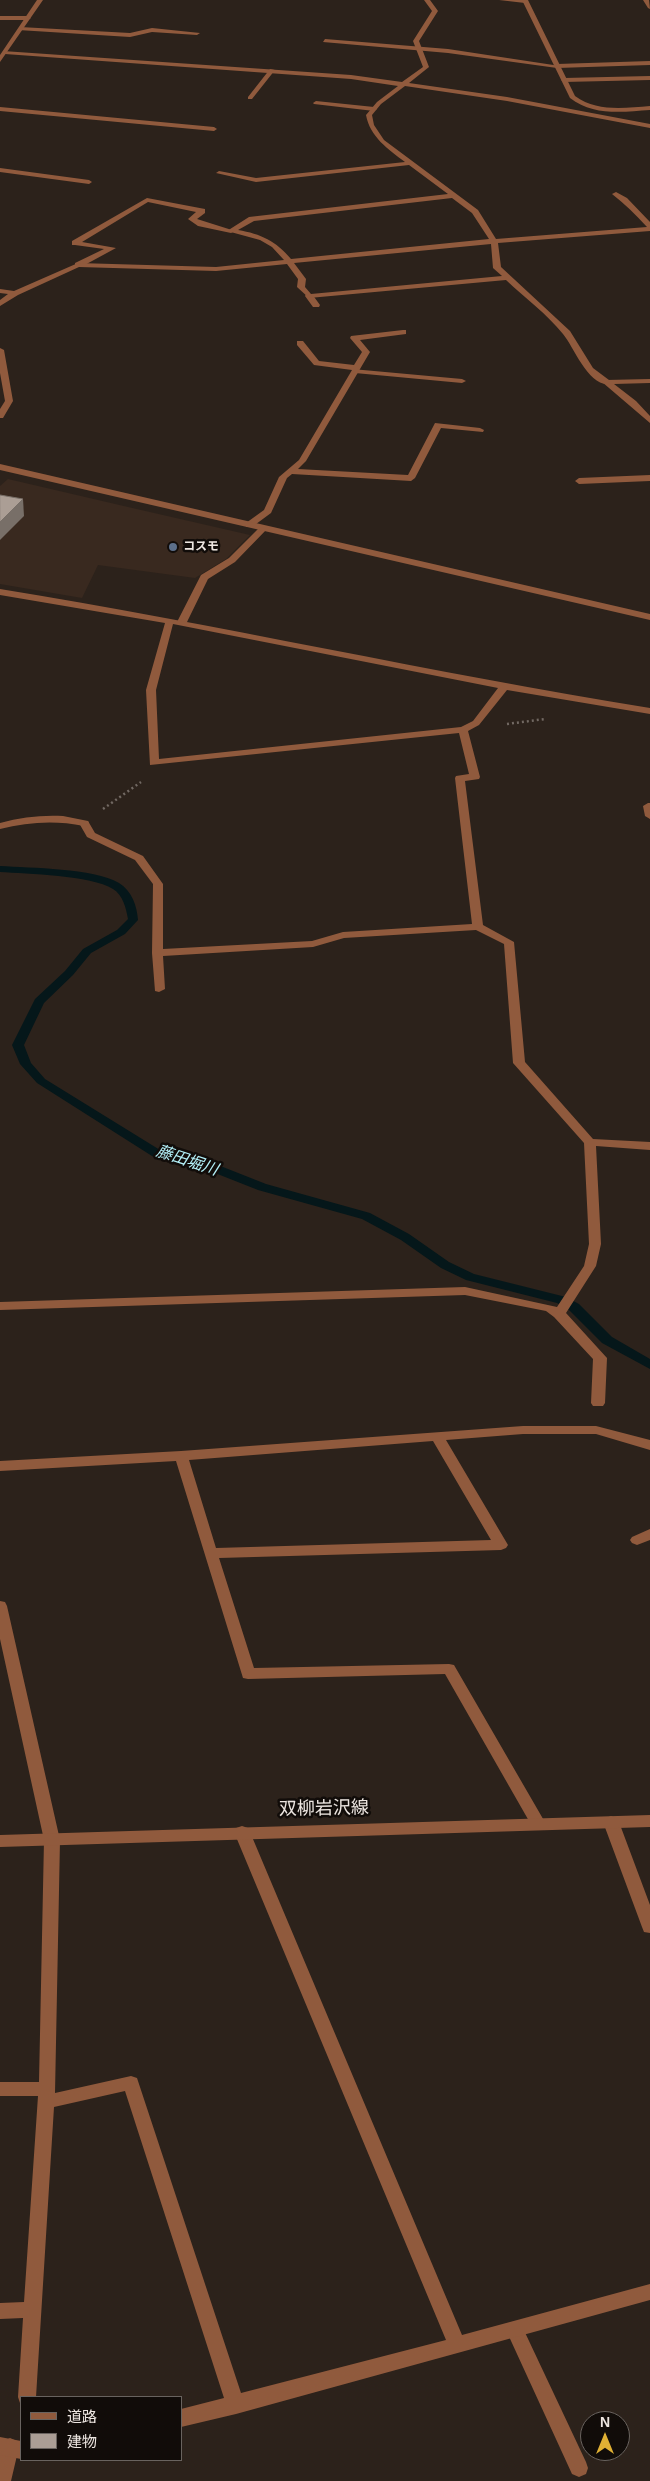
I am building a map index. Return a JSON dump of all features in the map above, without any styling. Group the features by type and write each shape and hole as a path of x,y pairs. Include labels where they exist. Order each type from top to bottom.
{"street":[{"path":"0,60 4,49 40,0"},
{"path":"427,0 435,11 434,16 419,34 416,41 426,67 374,109 369,115 372,125 382,141 475,212 494,241 496,268 567,333 590,370 633,403 650,420"},
{"path":"502,0 525,0 572,98 577,103 608,109 650,108"},
{"path":"646,0 650,7"},
{"path":"0,18 28,18"},
{"path":"20,29 130,35 152,30 197,33"},
{"path":"325,41 419,48 557,66 650,63"},
{"path":"4,49 351,77 401,86 507,99 650,126"},
{"path":"250,98 272,70"},
{"path":"564,80 650,78"},
{"path":"316,103 374,109"},
{"path":"0,110 214,129"},
{"path":"219,173 256,180 411,163"},
{"path":"0,170 89,182"},
{"path":"0,177 8,171"},
{"path":"616,194 624,199 650,227"},
{"path":"231,231 252,219 452,196"},
{"path":"0,304 15,293 112,248 75,243 148,200 202,211 192,219 201,224 262,238 291,263 302,279 302,287 316,305"},
{"path":"78,265 216,269 650,227"},
{"path":"309,296 508,278"},
{"path":"0,291 15,293"},
{"path":"249,525 268,511 283,477 302,461 356,370 366,352 354,338 403,332"},
{"path":"300,343 317,363 356,370 462,381"},
{"path":"0,350 9,401 0,416"},
{"path":"606,382 650,381"},
{"path":"291,471 411,478 438,425 480,430"},
{"path":"0,467 650,617"},
{"path":"579,481 650,478"},
{"path":"182,622 204,577 232,560 264,528"},
{"path":"0,592 182,622 505,686 650,712"},
{"path":"170,620 151,690 154,763 463,730 476,723 505,686"},
{"path":"463,730 475,777 460,778 478,927"},
{"path":"0,826 41,819 65,818 84,823 91,835 139,858 158,884 158,989"},
{"path":"157,953 313,944 343,935 478,927 509,942 519,1063 590,1142 595,1244 590,1266 561,1312"},
{"path":"590,1142 650,1146"},
{"path":"0,1306 465,1291 550,1308 561,1312 600,1358 598,1403"},
{"path":"0,1466 181,1456 522,1430 596,1430 650,1445"},
{"path":"212,1553 501,1545 437,1437"},
{"path":"181,1456 248,1674 449,1669 538,1824"},
{"path":"0,1606 5,1652 52,1840 46,2096 27,2396"},
{"name":"双柳岩沢線","path":"0,1841 242,1832 650,1821"},
{"path":"611,1822 650,1927"},
{"path":"242,1832 457,2345"},
{"path":"0,2089 46,2096 132,2083 236,2405"},
{"path":"182,2418 236,2405 650,2292"},
{"path":"0,2311 32,2310"},
{"path":"515,2330 579,2468"},
{"path":"2,2481 10,2448"}],"path":[{"path":"84,823 143,781 154,763"}],"shaded area":[{"path":"8,479 250,535 226,559 195,578 98,565 82,598 0,584 0,486"}],"building":[{"path":"0,495 23,499 0,522"}],"waterway":[{"name":"藤田堀川","path":"0,869 61,874 107,882 116,886 124,893 132,910 133,920 121,932 87,951 69,973 39,1001 18,1045 26,1064 41,1081 156,1153 219,1170 262,1187 366,1216 405,1237 445,1265 470,1277 561,1300 574,1307 607,1340 650,1365"}],"place":[{"name":"コスモ","path":"173,547"}]}
